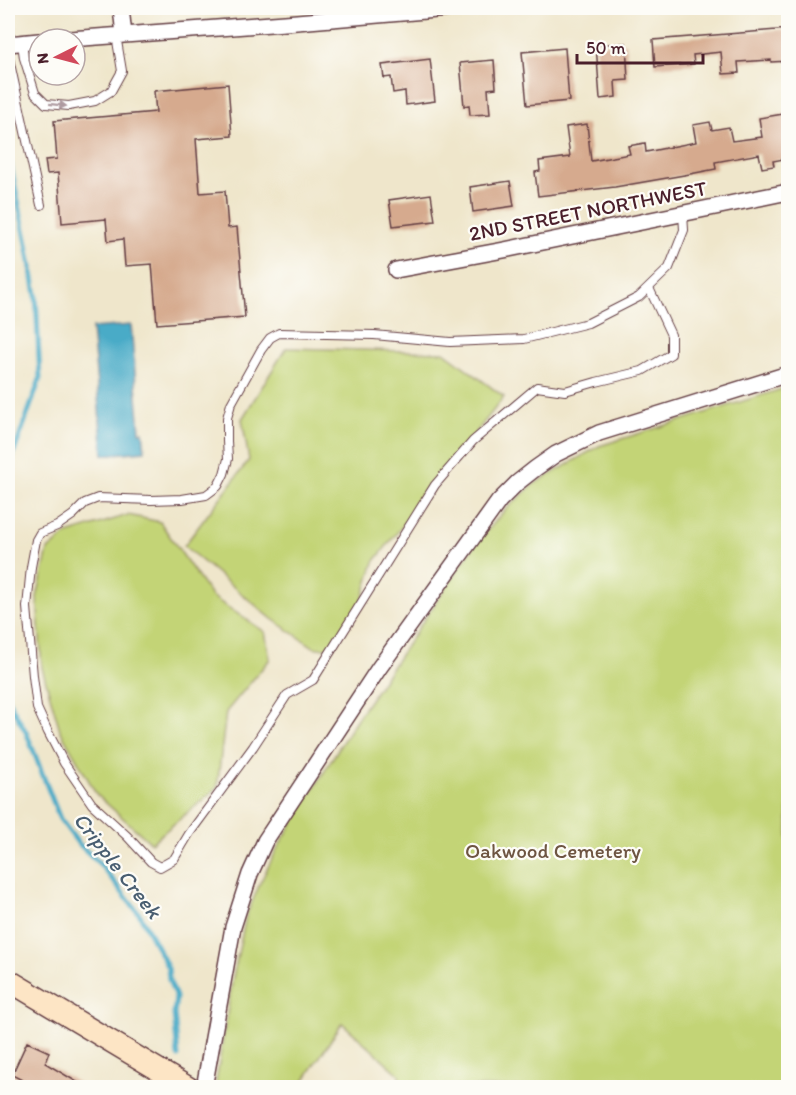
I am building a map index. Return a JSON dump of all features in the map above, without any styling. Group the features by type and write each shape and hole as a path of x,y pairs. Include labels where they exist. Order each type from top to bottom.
{"main road":[{"path":"8,980 189,1088"}],"street":[{"path":"120,35 121,8"},
{"path":"87,38 285,23 364,11 460,8"},
{"name":"2ND STREET NORTHWEST","path":"396,270 789,192"},
{"path":"204,1088 233,927 250,874 265,841 373,677 499,501 529,473 556,454 599,433 789,374"}],"lane":[{"path":"15,44 24,58 35,93 46,104 69,106 95,101 111,91 123,70 120,35"},
{"path":"8,54 41,205"},
{"path":"649,288 671,335 671,354 642,371 565,391 537,387 473,441 435,485 313,681 287,695 253,747 189,834 174,859 160,867 151,862 92,804 64,763 38,708 27,607 31,567 36,540 40,533 57,526 85,503 98,498 182,499 206,495 218,486 228,459 227,418 231,404 261,350 270,338 279,333 374,335 450,342 524,339 588,323 639,297 669,268 684,230 683,214"}],"green space":[{"path":"286,348 444,352 504,397 374,562 362,601 332,648 315,648 272,619 184,546 249,460 242,419"},
{"name":"Oakwood Cemetery","path":"788,387 788,1087 400,1087 399,1074 342,1023 300,1087 218,1087 216,1082 233,977 246,916 261,881 278,847 354,723 474,546 504,511 534,484 599,446"},
{"path":"128,515 160,522 211,596 265,632 270,659 226,712 217,788 151,843 97,795 60,730 42,668 37,597 48,550 67,534"}],"water":[{"path":"131,325 140,432 143,432 145,451 103,455 92,328"}],"building":[{"path":"789,29 789,61 738,62 739,73 723,74 721,52 693,55 694,64 655,67 653,40"},
{"path":"626,43 628,80 615,81 616,97 600,99 596,45"},
{"path":"565,48 569,101 527,105 522,52"},
{"path":"430,59 435,101 406,105 405,91 393,93 391,77 384,78 382,65"},
{"path":"494,60 496,88 488,89 490,114 470,115 469,105 464,106 460,63"},
{"path":"228,84 232,136 196,139 200,193 225,191 228,228 237,227 245,317 157,324 152,264 125,266 123,239 108,241 106,219 62,223 58,173 47,174 45,160 57,159 54,121 156,112 154,91"},
{"path":"789,113 789,158 773,161 774,166 762,168 759,154 715,162 716,169 690,174 615,187 538,196 535,172 540,171 539,161 570,157 566,127 587,124 591,161 630,154 628,146 645,143 646,152 696,142 693,125 710,122 712,130 729,127 732,141 762,137 759,118"},
{"path":"510,181 514,206 473,212 470,187"},
{"path":"431,194 435,221 393,226 389,200"},
{"path":"27,1042 49,1052 45,1063 87,1088 38,1088 12,1075"}],"waterway":[{"name":"Cripple Creek","path":"8,158 36,295 40,379 8,469"},
{"name":"Cripple Creek","path":"8,700 26,732 60,819 78,843 100,864 140,915 168,968 169,980 176,997 174,1014 178,1056"}]}
